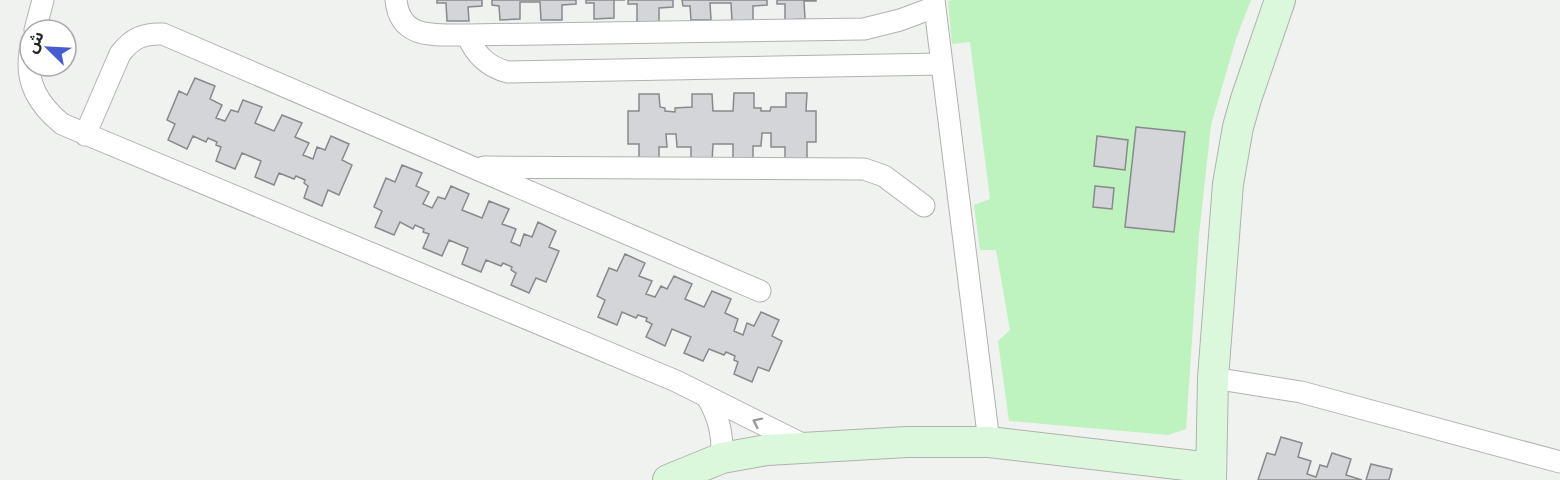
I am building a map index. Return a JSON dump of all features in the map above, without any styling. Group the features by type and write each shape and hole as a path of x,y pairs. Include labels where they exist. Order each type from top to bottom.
{"street":[{"path":"38,18 43,0"},
{"path":"396,0 402,20 410,28 421,33 467,35 864,29 900,20 935,4 989,442"},
{"path":"668,480 716,469 782,448 907,442 989,442 1211,474 1213,378 1232,155 1254,71 1280,0"},
{"path":"86,135 120,54 138,36 151,33 163,34 760,291"},
{"path":"467,35 483,60 499,70 508,72 942,64"},
{"path":"30,78 37,98 62,124 668,378 808,447"},
{"path":"475,167 864,169 884,176 924,206"},
{"path":"1213,378 1301,392 1560,462"},
{"path":"706,397 721,426 723,441 716,469"}],"green space":[{"path":"1251,0 1236,39 1211,125 1199,235 1186,429 1168,435 1009,421 998,341 1010,330 996,250 980,250 974,205 990,199 970,42 952,44 948,1"}],"building":[{"path":"437,0 482,0 482,6 468,7 469,21 447,21 446,3 437,3"},
{"path":"492,0 576,0 576,4 562,5 562,20 541,20 540,2 520,2 520,19 500,20 499,6 492,5"},
{"path":"586,0 614,0 614,18 594,19 594,3 586,3"},
{"path":"628,0 673,0 673,7 659,8 659,22 637,22 637,4 628,4"},
{"path":"682,0 767,0 767,5 753,6 753,21 732,21 731,3 710,3 711,20 691,20 690,6 683,6"},
{"path":"777,0 816,1 804,1 805,19 785,20 785,4 777,4"},
{"path":"195,78 215,86 210,99 222,105 216,118 225,121 231,110 238,112 243,100 262,107 255,123 274,131 282,115 302,123 295,137 309,143 303,155 313,159 317,147 325,150 331,136 349,144 342,160 352,165 339,195 328,190 322,206 304,198 308,186 304,183 305,180 296,176 294,179 279,173 274,185 255,177 261,161 242,153 235,169 216,161 221,147 216,145 217,142 208,138 206,142 193,136 187,149 168,140 175,124 167,120 179,91 187,95"},
{"path":"734,93 754,93 754,108 770,111 771,107 786,107 786,93 807,93 806,111 816,111 816,142 807,142 807,161 785,161 785,147 771,147 771,133 762,133 761,146 753,146 753,161 733,161 733,144 713,144 712,162 691,163 691,147 677,147 676,134 666,134 667,147 659,147 659,162 639,162 639,144 628,144 628,111 639,111 639,94 659,94 660,107 665,108 665,111 675,112 675,108 692,107 692,94 712,94 713,111 733,111"},
{"path":"1136,127 1185,132 1174,232 1125,227"},
{"path":"1097,136 1128,140 1125,170 1094,166"},
{"path":"402,165 422,173 416,186 429,192 423,204 432,208 438,197 445,199 451,186 469,194 462,210 482,218 489,201 509,209 502,224 516,229 511,242 520,246 524,234 532,237 538,222 556,231 549,247 559,251 546,282 536,278 529,293 511,285 516,273 511,270 512,267 503,263 501,266 486,260 481,272 462,264 468,248 449,240 442,256 423,248 429,234 415,225 413,229 400,222 394,235 375,227 382,211 374,207 386,178 395,182"},
{"path":"1095,186 1114,188 1112,209 1093,207"},
{"path":"625,254 645,263 639,276 652,281 646,294 655,297 661,286 667,289 674,276 692,284 685,299 704,307 712,291 731,299 725,313 738,319 734,331 743,335 747,323 754,326 761,312 779,320 772,336 782,341 769,371 758,367 752,382 734,374 738,362 734,360 735,356 726,352 724,355 709,349 703,361 684,353 691,337 672,329 665,346 646,337 652,324 646,321 647,318 638,315 636,318 622,312 617,325 598,317 605,300 597,296 609,268 617,271"},
{"path":"1281,437 1302,443 1298,457 1311,461 1307,474 1316,477 1320,465 1327,467 1332,453 1351,459 1346,475 1362,480 1258,480 1267,453 1275,455"},
{"path":"1371,464 1392,469 1389,480 1366,480"}]}
